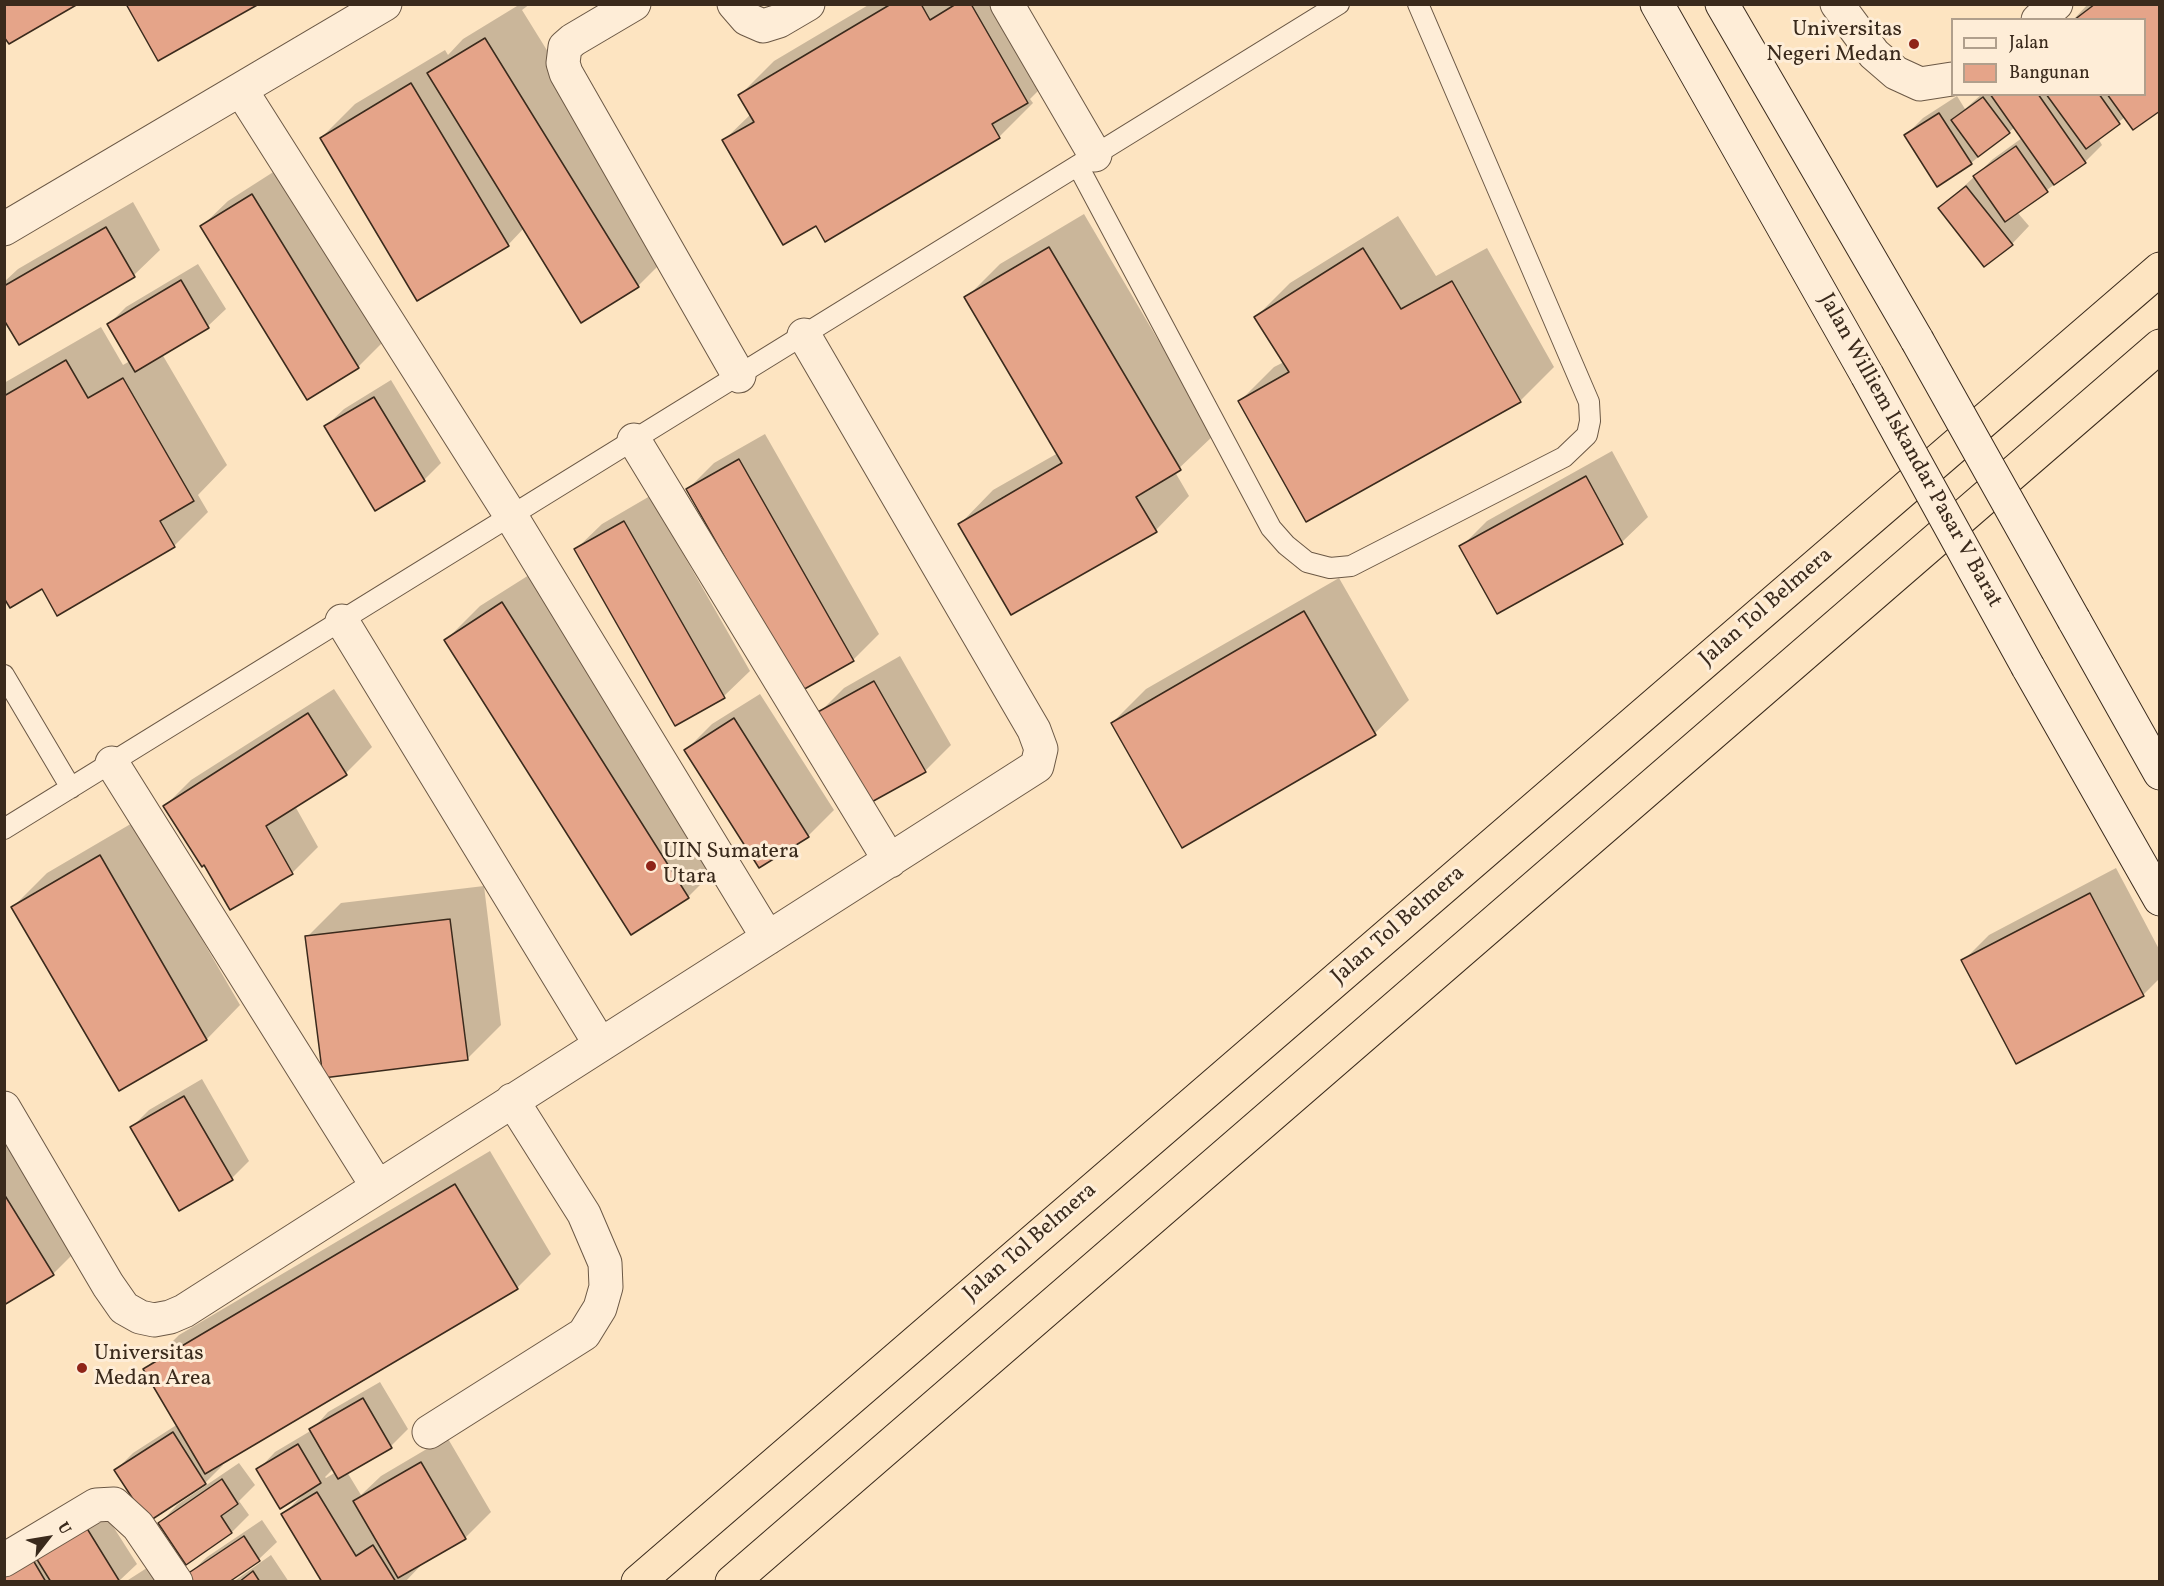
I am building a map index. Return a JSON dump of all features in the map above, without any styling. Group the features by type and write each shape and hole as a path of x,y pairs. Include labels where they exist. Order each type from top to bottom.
{"highway":[{"name":"Jalan Tol Belmera","path":"638,1581 2160,269"},
{"path":"732,1581 2160,346"}],"street":[{"path":"4,229 385,4"},
{"path":"634,4 565,47 566,72 739,375"},
{"path":"734,4 747,19 763,26 779,21 808,4"},
{"path":"1007,4 1086,161"},
{"name":"Jalan Williem Iskandar Pasar V Barat","path":"1657,4 2160,899"},
{"path":"1722,4 1917,340 2160,773"},
{"path":"1836,4 1874,54 1896,73 1920,84 1951,79"},
{"path":"2040,18 2056,4"},
{"path":"241,90 511,516 768,938"},
{"path":"4,1108 108,1285 124,1308 140,1317 154,1320 184,1311 1037,766 1041,749 1039,739 804,335"},
{"path":"634,440 890,861"},
{"path":"342,621 600,1044"},
{"path":"112,763 377,1186"},
{"path":"429,1432 584,1334 600,1308 606,1287 605,1263 584,1214 512,1100"},
{"path":"4,1560 96,1505 114,1504 138,1526 176,1581"}],"lane":[{"path":"4,829 1339,4"},
{"path":"1086,161 1271,528 1286,545 1307,562 1330,567 1351,566 1564,457 1587,435 1590,421 1589,402 1418,4"},
{"path":"4,675 71,788"}],"building":[{"path":"4,4 78,4 9,44 4,37"},
{"path":"126,4 259,4 158,61"},
{"path":"891,4 921,4 930,20 956,4 971,4 1028,103 992,124 1000,138 825,242 816,226 783,245 722,140 754,122 738,95"},
{"path":"2095,4 2160,4 2160,111 2133,130 2108,96 2146,96 2146,18 2077,18"},
{"path":"485,38 639,287 581,323 427,73"},
{"path":"411,83 509,246 417,301 320,138"},
{"path":"1991,96 2039,96 2086,163 2054,185"},
{"path":"2047,96 2100,96 2120,124 2086,149"},
{"path":"1983,97 2010,133 1978,157 1951,120"},
{"path":"1939,113 1972,164 1937,187 1904,135"},
{"path":"2016,146 2048,192 2005,222 1973,176"},
{"path":"1966,186 2013,245 1984,267 1938,208"},
{"path":"252,194 359,368 307,400 200,226"},
{"path":"106,227 135,277 19,345 4,320 4,286"},
{"path":"1049,247 1181,470 1136,497 1157,532 1011,615 958,524 1062,463 964,297"},
{"path":"1363,248 1401,309 1452,281 1521,402 1306,522 1238,401 1289,372 1254,317"},
{"path":"181,280 209,328 135,372 107,324"},
{"path":"66,360 88,398 123,378 194,501 160,521 175,547 57,616 42,589 10,608 4,598 4,396"},
{"path":"374,397 425,481 375,511 324,426"},
{"path":"739,459 854,661 801,691 686,489"},
{"path":"1586,476 1623,544 1497,614 1459,546"},
{"path":"624,521 725,698 675,726 574,549"},
{"path":"502,602 689,898 631,935 444,640"},
{"path":"1304,611 1376,735 1182,848 1111,723"},
{"path":"874,681 926,772 868,804 816,713"},
{"path":"308,713 347,775 266,826 293,874 230,910 204,865 202,867 163,806"},
{"path":"734,718 809,837 759,868 684,750"},
{"path":"100,855 207,1040 119,1091 11,907"},
{"path":"2090,893 2144,996 2016,1064 1961,960"},
{"path":"450,919 468,1060 323,1078 305,936"},
{"path":"184,1096 233,1180 179,1211 130,1127"},
{"path":"455,1184 518,1289 205,1474 143,1369"},
{"path":"4,1194 54,1275 4,1305"},
{"path":"363,1398 392,1448 338,1479 309,1429"},
{"path":"173,1432 206,1484 148,1522 114,1470"},
{"path":"298,1444 321,1483 280,1509 256,1469"},
{"path":"421,1462 466,1539 398,1578 353,1501"},
{"path":"222,1479 238,1504 221,1516 232,1533 186,1565 158,1523"},
{"path":"317,1492 356,1556 373,1545 396,1582 322,1582 281,1514"},
{"path":"83,1522 120,1582 51,1582 33,1553"},
{"path":"244,1536 260,1561 229,1582 192,1582 187,1574"},
{"path":"30,1555 46,1582 4,1582 4,1571"},
{"path":"253,1571 260,1582 239,1582"}],"place":[{"name":"Universitas Negeri Medan","path":"1914,44"},
{"name":"UIN Sumatera Utara","path":"651,866"},
{"name":"Universitas Medan Area","path":"82,1368"}]}
